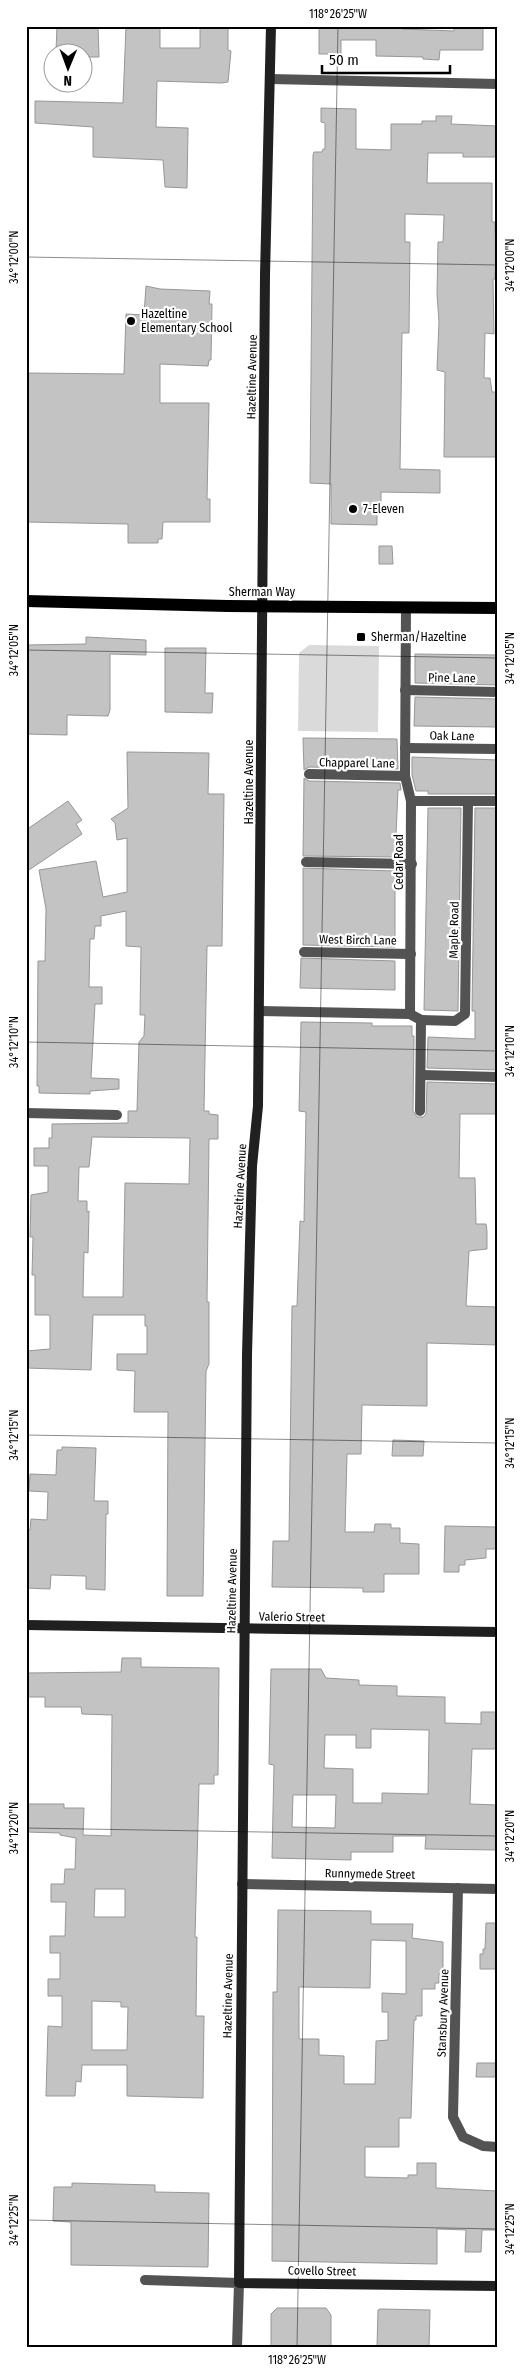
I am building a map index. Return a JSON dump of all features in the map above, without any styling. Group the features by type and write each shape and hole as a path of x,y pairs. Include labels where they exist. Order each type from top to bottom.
{"main road":[{"name":"Sherman Way","path":"26,601 498,608"}],"street":[{"name":"Hazeltine Avenue","path":"237,2347 248,1336 252,1166 258,1106 260,1011 262,606 271,26"},
{"path":"270,79 498,84"},
{"name":"Cedar Road","path":"406,607 405,776 411,800 412,864 410,1014"},
{"name":"Pine Lane","path":"405,690 498,692"},
{"name":"Oak Lane","path":"405,748 498,750"},
{"name":"Chapparel Lane","path":"308,774 405,776"},
{"path":"411,800 498,801"},
{"name":"Maple Road","path":"422,1020 455,1021 465,1014 468,801"},
{"path":"306,862 412,864"},
{"name":"West Birch Lane","path":"304,952 411,954"},
{"path":"260,1011 410,1014 422,1020 420,1111"},
{"path":"420,1075 498,1077"},
{"path":"26,1113 117,1115"},
{"name":"Valerio Street","path":"26,1625 498,1632"},
{"name":"Runnymede Street","path":"242,1884 498,1889"},
{"name":"Stansbury Avenue","path":"458,1888 453,2117 463,2137 483,2146 498,2147"},
{"name":"Covello Street","path":"145,2280 498,2286"}],"shaded area":[{"path":"309,645 379,646 378,732 298,731 299,653"}],"building":[{"path":"57,26 98,26 99,57 92,57 92,42 56,42"},
{"path":"126,26 160,27 160,48 200,48 200,26 228,26 228,50 231,51 228,82 157,81 156,127 188,128 187,188 165,187 163,160 93,157 93,127 35,123 35,101 123,103"},
{"path":"319,26 402,26 402,29 454,31 454,26 483,26 483,50 440,50 439,60 423,59 423,57 376,56 376,40 341,40 341,54 319,54"},
{"path":"321,108 356,109 356,149 391,150 391,124 422,124 422,121 436,121 436,116 452,116 451,124 498,126 498,157 463,157 463,153 428,153 427,183 492,183 492,222 495,222 496,260 495,279 493,279 494,334 485,333 484,378 490,378 492,392 498,392 498,457 444,457 445,372 437,370 439,322 437,294 438,242 443,242 444,215 405,214 405,242 410,242 409,333 402,333 400,469 440,470 440,493 381,492 381,509 377,509 377,525 331,524 331,484 310,483 313,155 314,152 322,152 325,149 325,123 321,122"},
{"path":"146,286 160,289 210,291 209,304 212,304 211,360 209,360 208,366 160,364 160,403 209,403 207,499 210,499 210,522 163,522 162,539 158,539 158,543 128,543 128,524 26,522 26,373 124,374 126,314 144,315"},
{"path":"379,546 392,546 393,564 379,564"},
{"path":"86,637 146,640 146,655 110,654 110,710 108,716 67,715 67,735 26,734 26,645 86,644"},
{"path":"165,648 206,648 205,693 213,693 212,713 165,712"},
{"path":"415,654 498,655 498,685 415,683"},
{"path":"415,697 498,699 498,727 414,726"},
{"path":"303,738 397,739 398,769 309,767 304,770"},
{"path":"127,752 209,753 208,794 224,794 222,946 207,946 204,1111 209,1111 209,1114 218,1115 218,1139 209,1139 207,1302 209,1302 209,1364 206,1371 203,1596 167,1596 168,1412 134,1412 135,1371 117,1370 117,1354 147,1354 145,1315 93,1315 91,1370 26,1368 26,1351 50,1349 50,1317 49,1315 35,1315 35,1275 32,1275 33,1237 30,1237 31,1195 48,1192 48,1166 34,1166 34,1148 49,1148 49,1138 52,1138 52,1124 128,1123 128,1111 137,1111 139,1042 144,1036 145,1015 140,1015 141,947 126,946 126,911 101,916 101,926 95,926 94,939 90,939 89,987 102,987 102,1004 95,1004 91,1078 119,1079 119,1089 90,1091 90,1094 39,1093 39,1086 37,1086 38,961 45,961 46,909 39,870 96,861 103,897 127,892 127,838 117,840 115,823 111,819 128,808","holes":["92,1137 190,1138 189,1184 125,1183 123,1297 83,1297 84,1252 88,1253 89,1211 87,1212 87,1201 78,1201 79,1167 89,1167"]},
{"path":"412,757 498,760 498,794 428,794 428,791 416,791 412,775"},
{"path":"304,778 309,781 400,783 401,790 398,790 395,857 303,856"},
{"path":"68,801 82,820 76,824 82,834 26,872 26,840 29,838 26,830"},
{"path":"428,808 461,808 458,1011 424,1010"},
{"path":"475,808 498,808 498,1070 427,1068 428,1037 475,1039 475,1011 472,1011"},
{"path":"303,868 395,871 395,947 303,945"},
{"path":"301,958 395,961 395,990 300,988"},
{"path":"301,1022 372,1023 372,1026 412,1026 412,1036 414,1036 413,1111 417,1117 423,1117 426,1114 427,1082 498,1084 498,1114 460,1114 459,1178 475,1178 476,1224 486,1224 487,1231 487,1249 469,1251 466,1306 498,1307 498,1345 427,1343 427,1406 362,1405 361,1454 347,1454 345,1532 374,1532 375,1524 391,1524 391,1528 400,1528 400,1543 419,1544 419,1574 384,1574 384,1592 363,1592 363,1588 272,1587 273,1541 289,1541 292,1306 297,1306 300,1221 304,1222 306,1112 299,1111"},
{"path":"393,1440 424,1441 423,1456 392,1456"},
{"path":"62,1447 96,1448 94,1501 108,1501 108,1514 106,1514 105,1590 86,1589 86,1576 51,1575 50,1589 26,1588 26,1530 30,1530 31,1519 47,1520 48,1492 29,1491 30,1474 56,1475 57,1450 62,1450"},
{"path":"445,1526 498,1527 498,1549 486,1549 486,1558 465,1560 465,1565 459,1565 459,1572 444,1572"},
{"path":"122,1658 141,1658 141,1667 219,1668 218,1775 214,1775 214,1784 199,1784 195,1937 197,1937 196,2016 204,2016 203,2098 127,2096 127,2065 82,2065 81,2082 76,2081 75,2096 46,2096 48,2026 62,2027 62,1996 48,1996 48,1979 60,1979 60,1953 50,1953 50,1936 65,1936 66,1902 51,1902 51,1884 64,1884 65,1869 75,1869 76,1838 60,1835 60,1833 26,1832 26,1804 64,1804 64,1808 84,1808 83,1835 111,1836 112,1715 82,1714 81,1707 45,1707 45,1697 26,1697 26,1673 121,1672","holes":["95,1889 125,1889 125,1917 94,1917","92,2001 121,2002 121,2007 128,2007 127,2050 92,2050"]},
{"path":"271,1669 321,1669 326,1678 359,1680 359,1685 397,1686 397,1696 445,1697 445,1723 481,1724 481,1712 498,1712 498,1749 472,1749 470,1804 498,1805 498,1850 425,1849 426,1836 393,1836 393,1852 351,1852 351,1860 272,1858 274,1765 269,1764","holes":["371,1729 429,1730 428,1794 382,1793 382,1803 353,1803 353,1769 324,1768 325,1735 356,1735 356,1748 371,1748","293,1795 336,1795 335,1828 292,1827"]},
{"path":"278,1910 371,1911 371,1924 413,1924 412,1938 443,1942 443,1974 439,1974 439,1983 435,1983 435,1989 422,1989 422,2016 416,2016 416,2020 414,2020 411,2118 399,2118 399,2147 365,2147 365,2177 408,2178 408,2175 417,2175 417,2163 436,2163 436,2188 498,2191 498,2230 482,2230 481,2252 465,2252 466,2230 437,2229 437,2264 272,2261 273,1992 277,1992","holes":["371,1940 406,1941 406,1994 382,1993 382,2012 388,2012 388,2040 376,2041 375,2084 344,2084 344,2056 319,2055 319,2039 299,2039 299,1987 370,1988"]},
{"path":"486,1923 498,1923 498,1969 480,1969 480,1954 483,1954 483,1949 485,1949"},
{"path":"477,2063 498,2063 498,2077 476,2077"},
{"path":"72,2183 155,2185 155,2192 209,2193 208,2267 71,2265 71,2222 53,2221 54,2187 72,2187"},
{"path":"277,2308 326,2308 331,2315 331,2347 271,2347 271,2314"},
{"path":"378,2310 430,2310 429,2347 377,2347"}],"place":[{"name":"Hazeltine Elementary School","path":"131,321"},
{"name":"7-Eleven","path":"353,509"},
{"name":"Sherman/Hazeltine","path":"361,637"}]}
